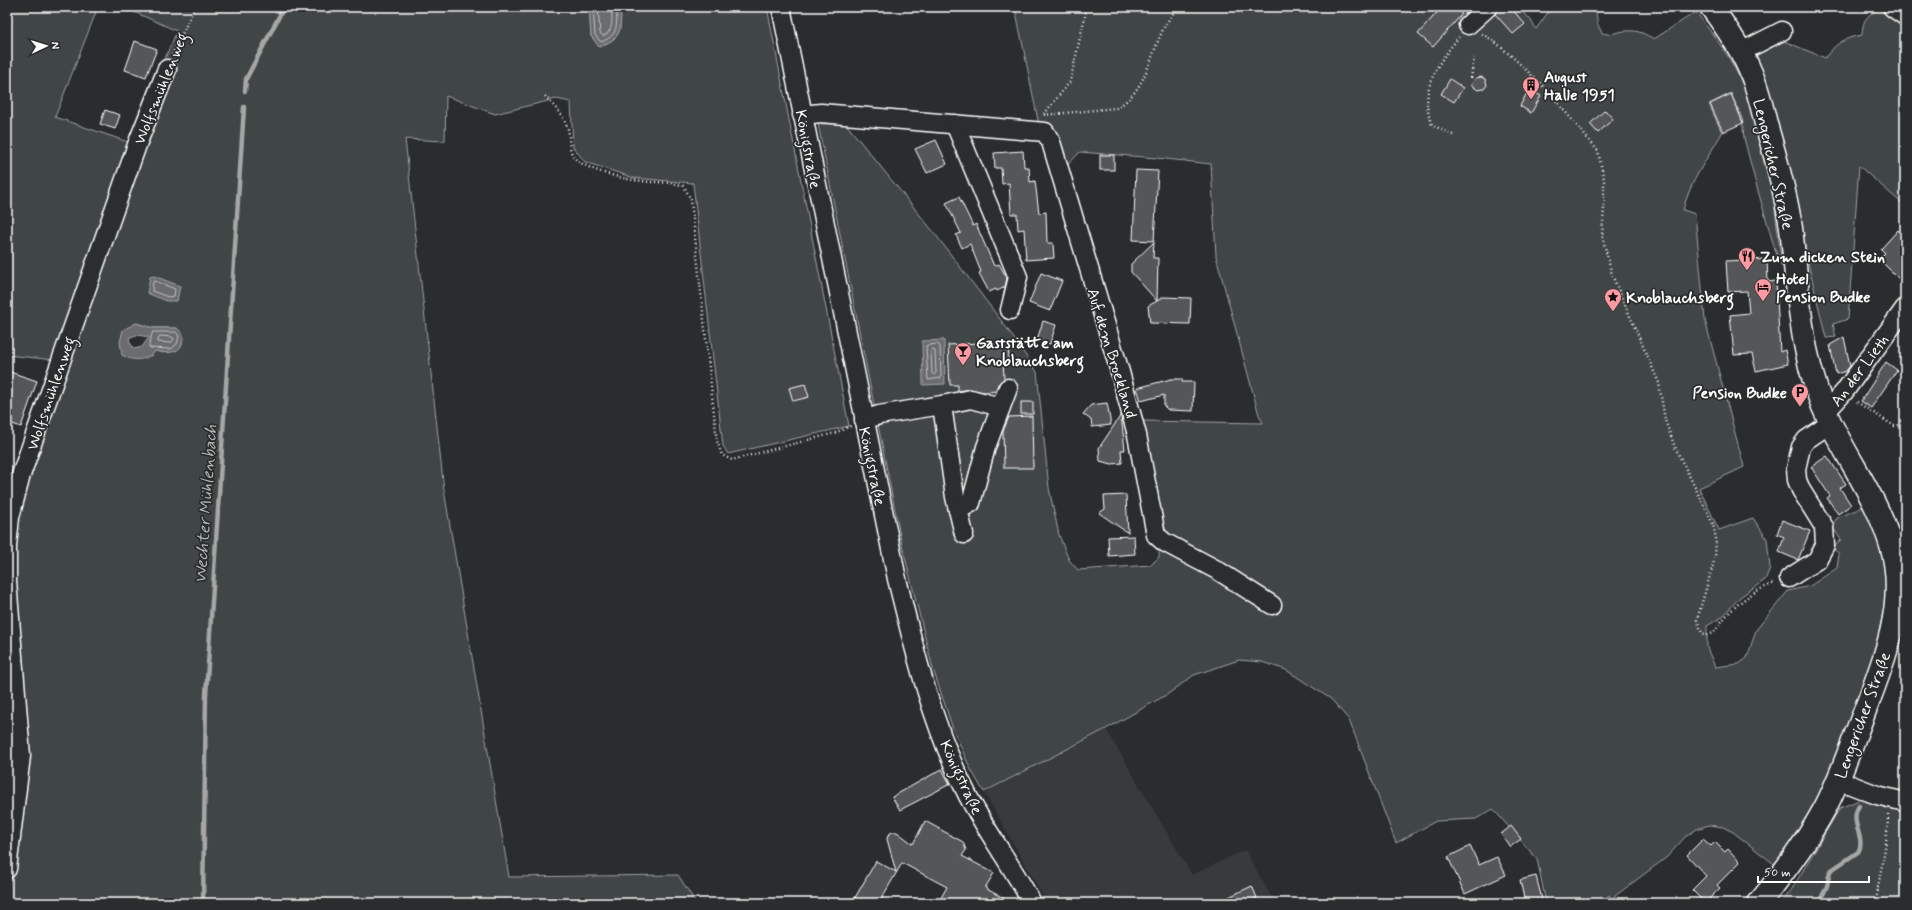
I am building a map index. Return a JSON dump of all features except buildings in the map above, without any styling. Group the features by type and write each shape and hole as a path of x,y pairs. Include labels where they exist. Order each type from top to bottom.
{"main road":[{"name":"Lengericher Straße","path":"1711,7 1741,52 1751,73 1759,97 1780,175 1790,226 1798,302 1806,350 1828,418 1867,487 1881,518 1892,548 1897,578 1896,602 1892,626 1881,667 1838,780 1825,809 1782,873 1758,903"}],"street":[{"name":"Königstraße","path":"781,7 897,579 918,665 939,727 968,795 1032,903"},
{"path":"1468,25 1488,7"},
{"path":"1892,7 1905,16"},
{"path":"1741,52 1782,31"},
{"name":"Wolfsmühlenweg","path":"7,869 21,756 7,581 7,546 10,517 21,475 135,149 167,69"},
{"name":"Auf dem Broekland","path":"802,115 821,113 1039,130 1048,135 1120,372 1137,435 1156,535 1164,542 1217,570 1272,605"},
{"path":"955,124 1018,277 1010,310"},
{"name":"An der Lieth","path":"1828,418 1844,392 1905,308"},
{"path":"958,510 971,503 986,448 1008,388"},
{"path":"864,420 879,415 971,400 1000,407"},
{"path":"942,405 958,510 964,534"},
{"path":"1789,578 1817,560 1825,545 1824,527 1820,518 1801,490 1797,480 1796,469 1801,447 1828,418"},
{"path":"1838,780 1876,796 1905,802"}],"path":[{"name":"Wolfsmühlenweg","path":"167,69 195,7"},
{"path":"1087,7 1070,82 1043,115 1116,108 1126,103 1143,81 1161,32 1177,7"},
{"path":"1453,135 1432,126 1426,112 1427,90 1436,69 1468,25 1494,41 1548,91 1598,151 1604,179 1602,235 1612,275 1659,383 1666,420 1674,447 1713,524 1716,539 1715,558 1697,620 1702,633 1707,635 1714,633 1720,622 1742,600 1768,585 1789,578"},
{"path":"1471,78 1474,58"},
{"path":"545,96 560,113 568,128 573,156 583,164 622,178 641,181 670,182 684,186 692,200 717,441 722,455 732,460 836,433 864,420"},
{"path":"1844,392 1894,426 1905,424"},
{"path":"1876,796 1888,811 1888,834 1877,886 1876,903"}],"shaded area":[{"path":"7,7 98,7 55,117 131,143 55,360 7,355"},
{"path":"123,7 589,7 591,36 600,47 613,40 619,32 621,7 767,7 849,426 728,454 723,446 693,183 634,178 585,162 573,147 571,102 556,99 495,114 446,96 445,141 405,139 444,490 509,877 678,875 696,903 7,903 27,730 13,575 14,525 163,63 177,31","holes":["136,323 153,328 177,328 164,353 155,351 151,356 122,355"]},
{"path":"1015,7 1517,7 1530,19 1536,29 1552,7 1595,7 1598,25 1602,33 1609,34 1623,31 1635,31 1654,39 1696,12 1721,46 1734,67 1754,114 1762,139 1772,190 1782,267 1775,250 1756,184 1744,138 1742,118 1731,93 1709,104 1722,133 1695,179 1683,210 1695,214 1705,320 1744,467 1699,488 1719,530 1753,518 1767,539 1770,568 1765,580 1740,597 1722,617 1707,626 1707,648 1715,667 1739,664 1747,658 1756,630 1788,591 1810,586 1837,568 1839,554 1833,548 1841,540 1832,526 1837,518 1863,507 1875,530 1888,568 1885,603 1864,692 1820,805 1774,864 1733,832 1723,827 1709,825 1697,829 1685,837 1667,857 1611,899 1609,895 1600,903 1546,903 1537,859 1493,809 1476,819 1436,821 1396,843 1349,720 1331,699 1286,670 1262,662 1239,660 1194,675 1168,694 1106,729 984,792 971,770 953,729 933,669 902,545 818,124 846,124 932,230 1006,327 1037,372 1049,488 1059,535 1069,560 1078,570 1151,565 1159,557 1161,524 1142,421 1263,423 1259,415 1216,256 1211,164 1080,152 1054,179 1042,140"},
{"path":"1882,8 1893,11 1905,19 1905,206 1859,166 1848,319 1833,324 1836,337 1826,338 1801,233 1754,53 1773,43 1784,41 1825,58 1833,48 1841,42 1862,35 1863,25 1869,15"},
{"path":"1106,729 1192,875 1245,850 1275,903 1047,903 984,792"},
{"path":"1859,800 1905,812 1905,903 1781,903 1792,889 1840,808"}],"water":[{"path":"589,7 621,7 619,32 612,40 599,47 591,36"},
{"path":"154,276 180,286 177,301 167,301 147,293 150,277"},
{"path":"136,323 153,328 177,328 183,334 183,341 179,349 175,351 155,351 144,359 131,359 122,355 120,342 123,330","holes":["137,335 149,337 142,347 134,349 129,341 130,337"]},
{"path":"944,340 945,384 923,385 922,341"}],"waterway":[{"name":"Wechter Mühlenbach","path":"245,91 246,79 284,7"},
{"name":"Wechter Mühlenbach","path":"203,903 206,695 244,107"},
{"name":"Wechter Mühlenbach","path":"1819,903 1827,886 1830,871 1858,852 1860,841 1855,818 1859,806"}],"place":[{"name":"August Halle 1951","path":"1531,100"},
{"name":"Zum dicken Stein","path":"1747,271"},
{"name":"Hotel Pension Budke","path":"1763,302"},
{"name":"Knoblauchsberg","path":"1613,312"},
{"name":"Gaststätte am Knoblauchsberg","path":"963,366"},
{"name":"Pension Budke","path":"1800,407"}]}
